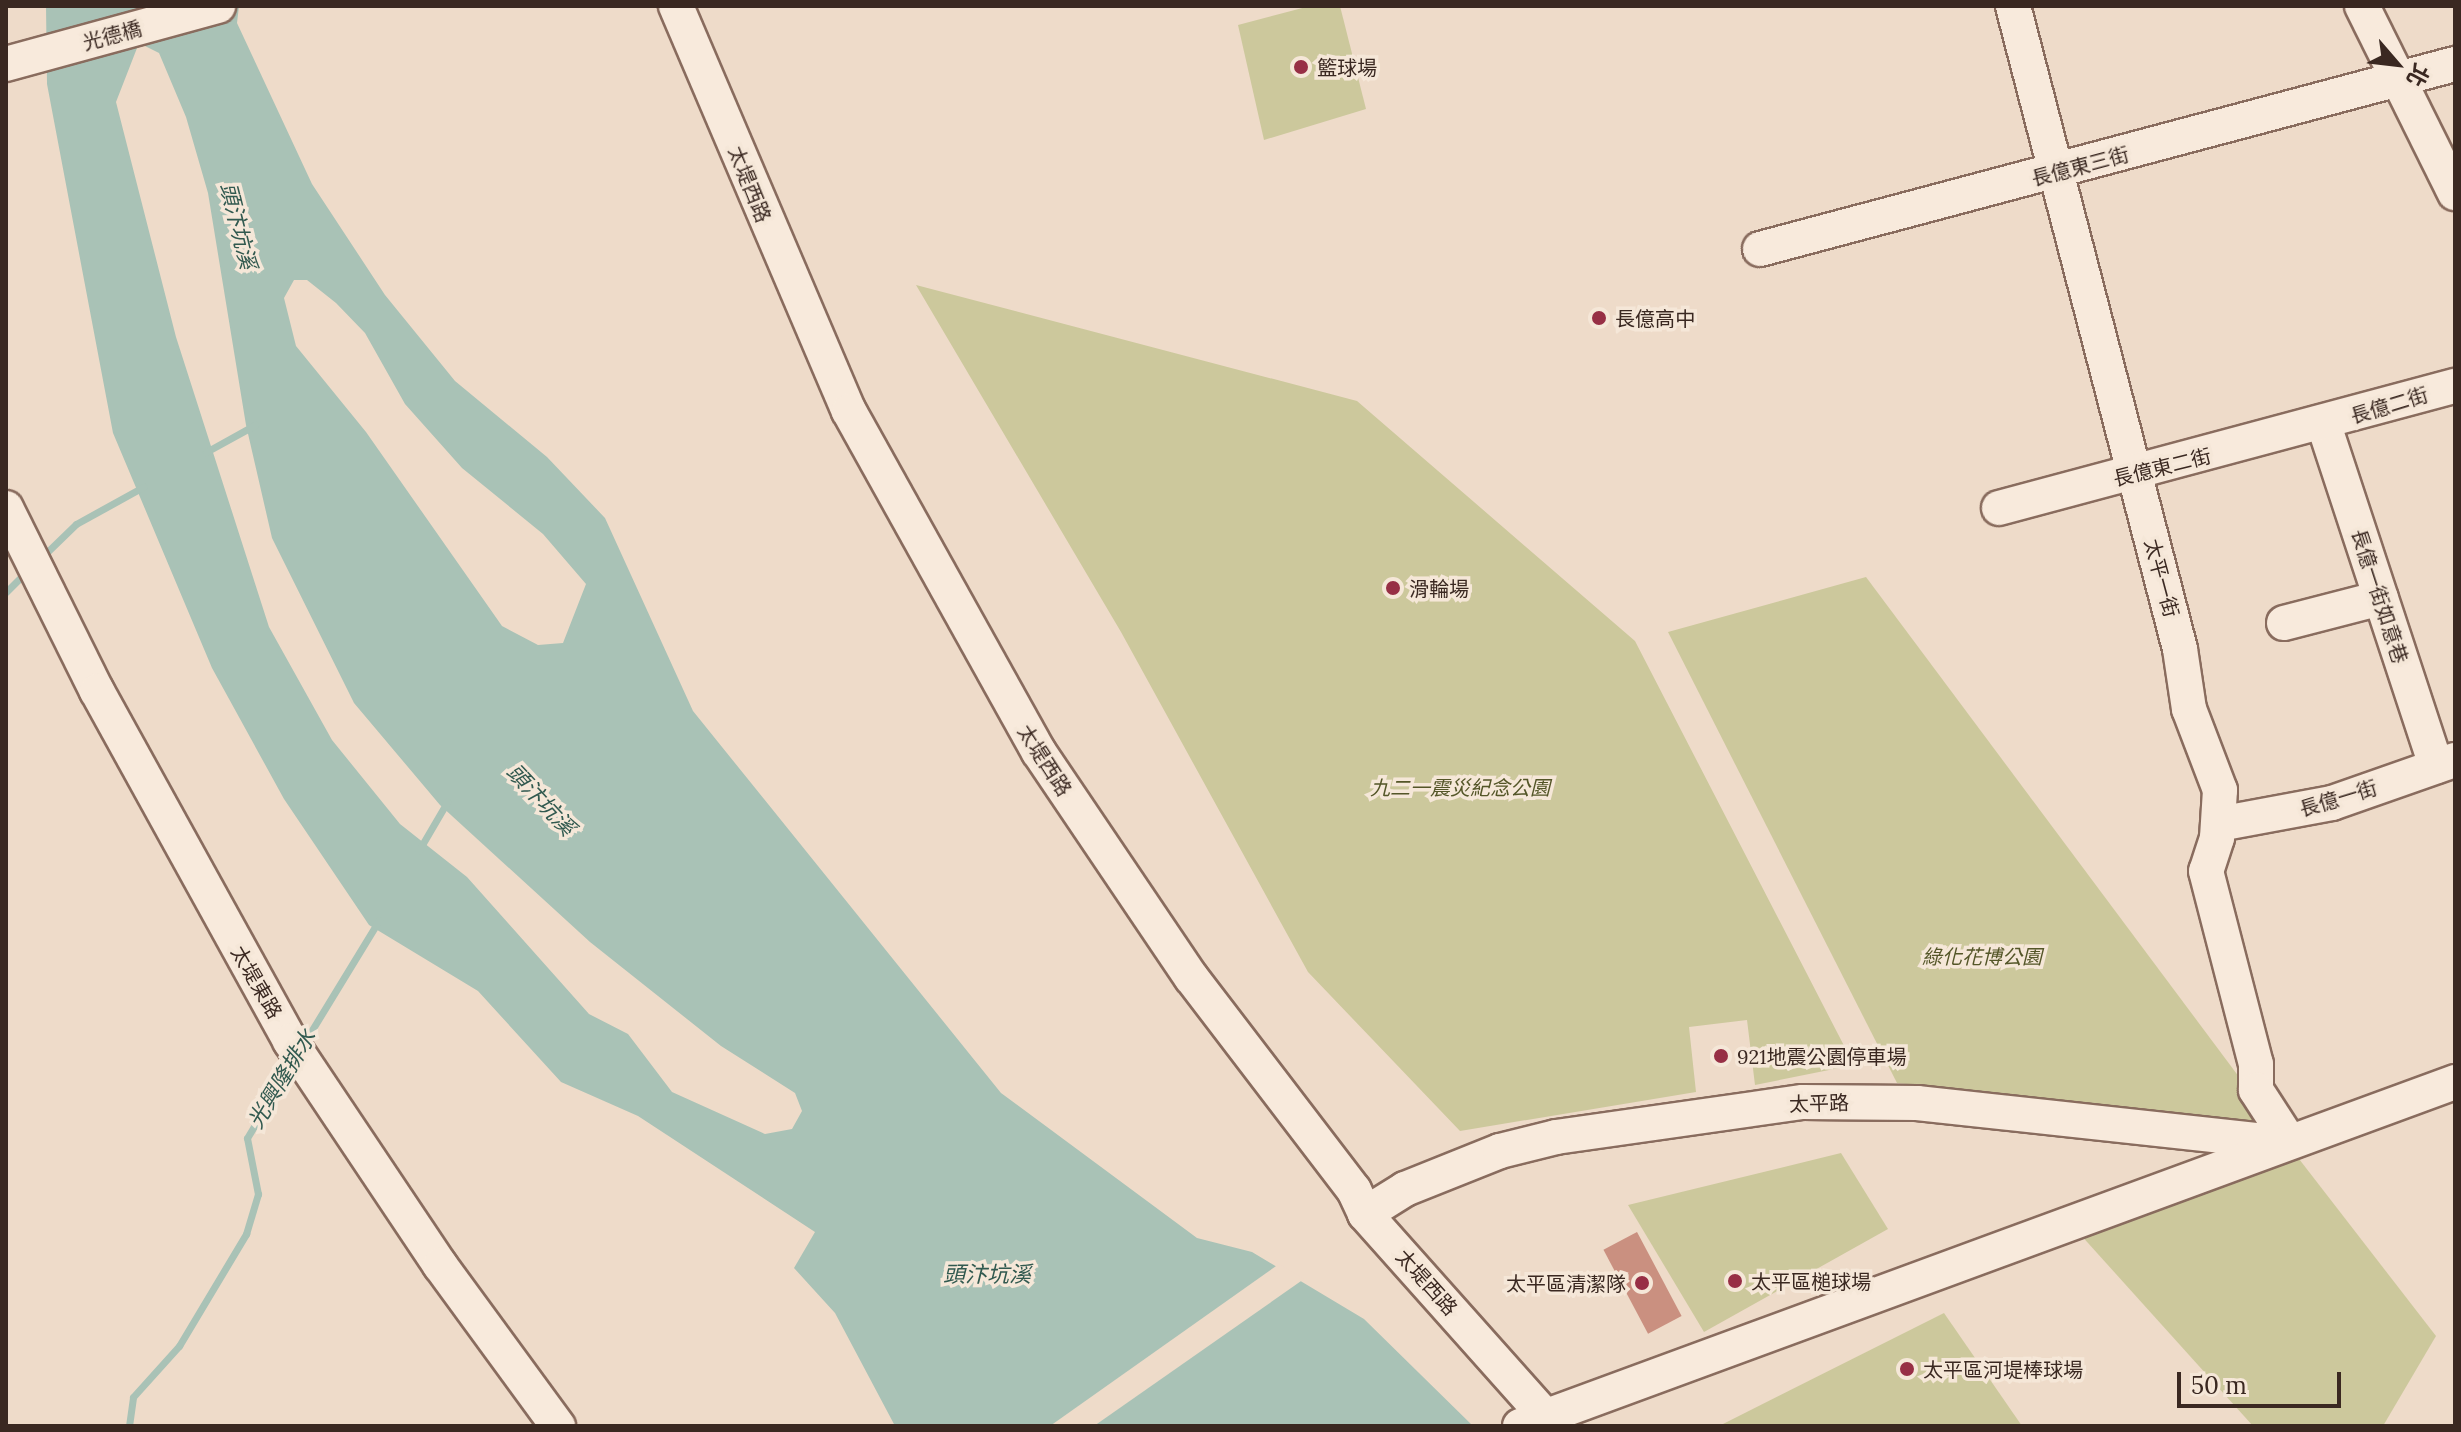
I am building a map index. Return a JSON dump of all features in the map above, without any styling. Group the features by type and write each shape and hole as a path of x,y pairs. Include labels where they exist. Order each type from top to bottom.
{"street":[{"name":"光德橋","path":"6,64 218,6"},
{"name":"太堤西路","path":"676,6 849,411 1005,694 1191,977 1354,1190 1365,1214 1540,1423"},
{"name":"太平一街","path":"2013,6 2180,649 2189,709 2220,790 2219,824 2206,871 2214,915 2256,1064 2256,1090 2289,1141"},
{"path":"2362,6 2455,193"},
{"name":"長億東三街","path":"1760,249 2455,64"},
{"name":"長億二街","path":"2324,425 2455,386"},
{"name":"長億東二街","path":"1999,508 2324,425"},
{"name":"長億一街如意巷","path":"2324,425 2381,598 2445,763"},
{"name":"太堤東路","path":"6,508 97,691 290,1041 440,1265 558,1426"},
{"path":"2284,623 2381,598"},
{"name":"長億一街","path":"2219,824 2332,803 2445,763"},
{"name":"太平路","path":"1540,1423 2289,1141 2455,1082"},
{"name":"太平路","path":"1365,1214 1405,1189 1514,1148 1803,1102 1917,1103 2234,1142 2289,1141"}],"green space":[{"name":"籃球場","path":"1310,6 1340,6 1366,109 1264,140 1238,25"},
{"name":"九二一震災紀念公園","path":"916,285 1357,401 1635,641 1854,1065 1755,1085 1747,1020 1689,1027 1696,1092 1460,1131 1308,972 1121,632"},
{"name":"綠化花博公園","path":"1866,577 2251,1093 2262,1123 1897,1083 1668,632"},
{"path":"2289,1146 2436,1336 2383,1426 2253,1426 2079,1233"},
{"name":"太平區槌球場","path":"1841,1153 1888,1229 1704,1332 1628,1205"},
{"name":"太平區河堤棒球場","path":"1944,1313 2022,1426 1721,1426 1721,1425"}],"water":[{"name":"頭汴坑溪","path":"46,6 239,6 237,23 312,184 385,295 455,381 547,457 605,518 693,711 1001,1093 1197,1238 1252,1252 1364,1319 1473,1426 895,1426 835,1313 794,1268 815,1232 638,1116 561,1082 478,991 369,925 284,799 212,668 113,433 47,84","holes":["139,43 159,53 186,117 208,193 246,425 272,538 354,703 440,805 590,942 721,1046 795,1093 802,1111 792,1129 765,1134 672,1092 628,1034 589,1014 467,877 400,824 332,740 269,627 176,337 116,102","294,280 307,280 336,303 365,333 405,404 462,468 543,534 586,584 563,643 538,645 502,626 366,432 296,346 284,298"]}],"pier":[{"path":"1279,1264 1304,1279 1094,1426 1050,1426"}],"building":[{"name":"太平區清潔隊","path":"1637,1232 1682,1316 1648,1334 1603,1250"}],"waterway":[{"path":"206,452 255,425"},
{"path":"42,557 76,524 143,487"},
{"path":"6,592 27,571"},
{"name":"光興隆排水","path":"419,850 447,802"},
{"name":"光興隆排水","path":"304,1043 379,920"},
{"name":"光興隆排水","path":"129,1426 133,1397 179,1346 246,1234 258,1194 247,1138 292,1063"}],"place":[{"name":"籃球場","path":"1301,67"},
{"name":"長億高中","path":"1599,318"},
{"name":"滑輪場","path":"1393,588"},
{"name":"921地震公園停車場","path":"1721,1056"},
{"name":"太平區槌球場","path":"1735,1281"},
{"name":"太平區清潔隊","path":"1642,1283"},
{"name":"太平區河堤棒球場","path":"1907,1369"}]}
